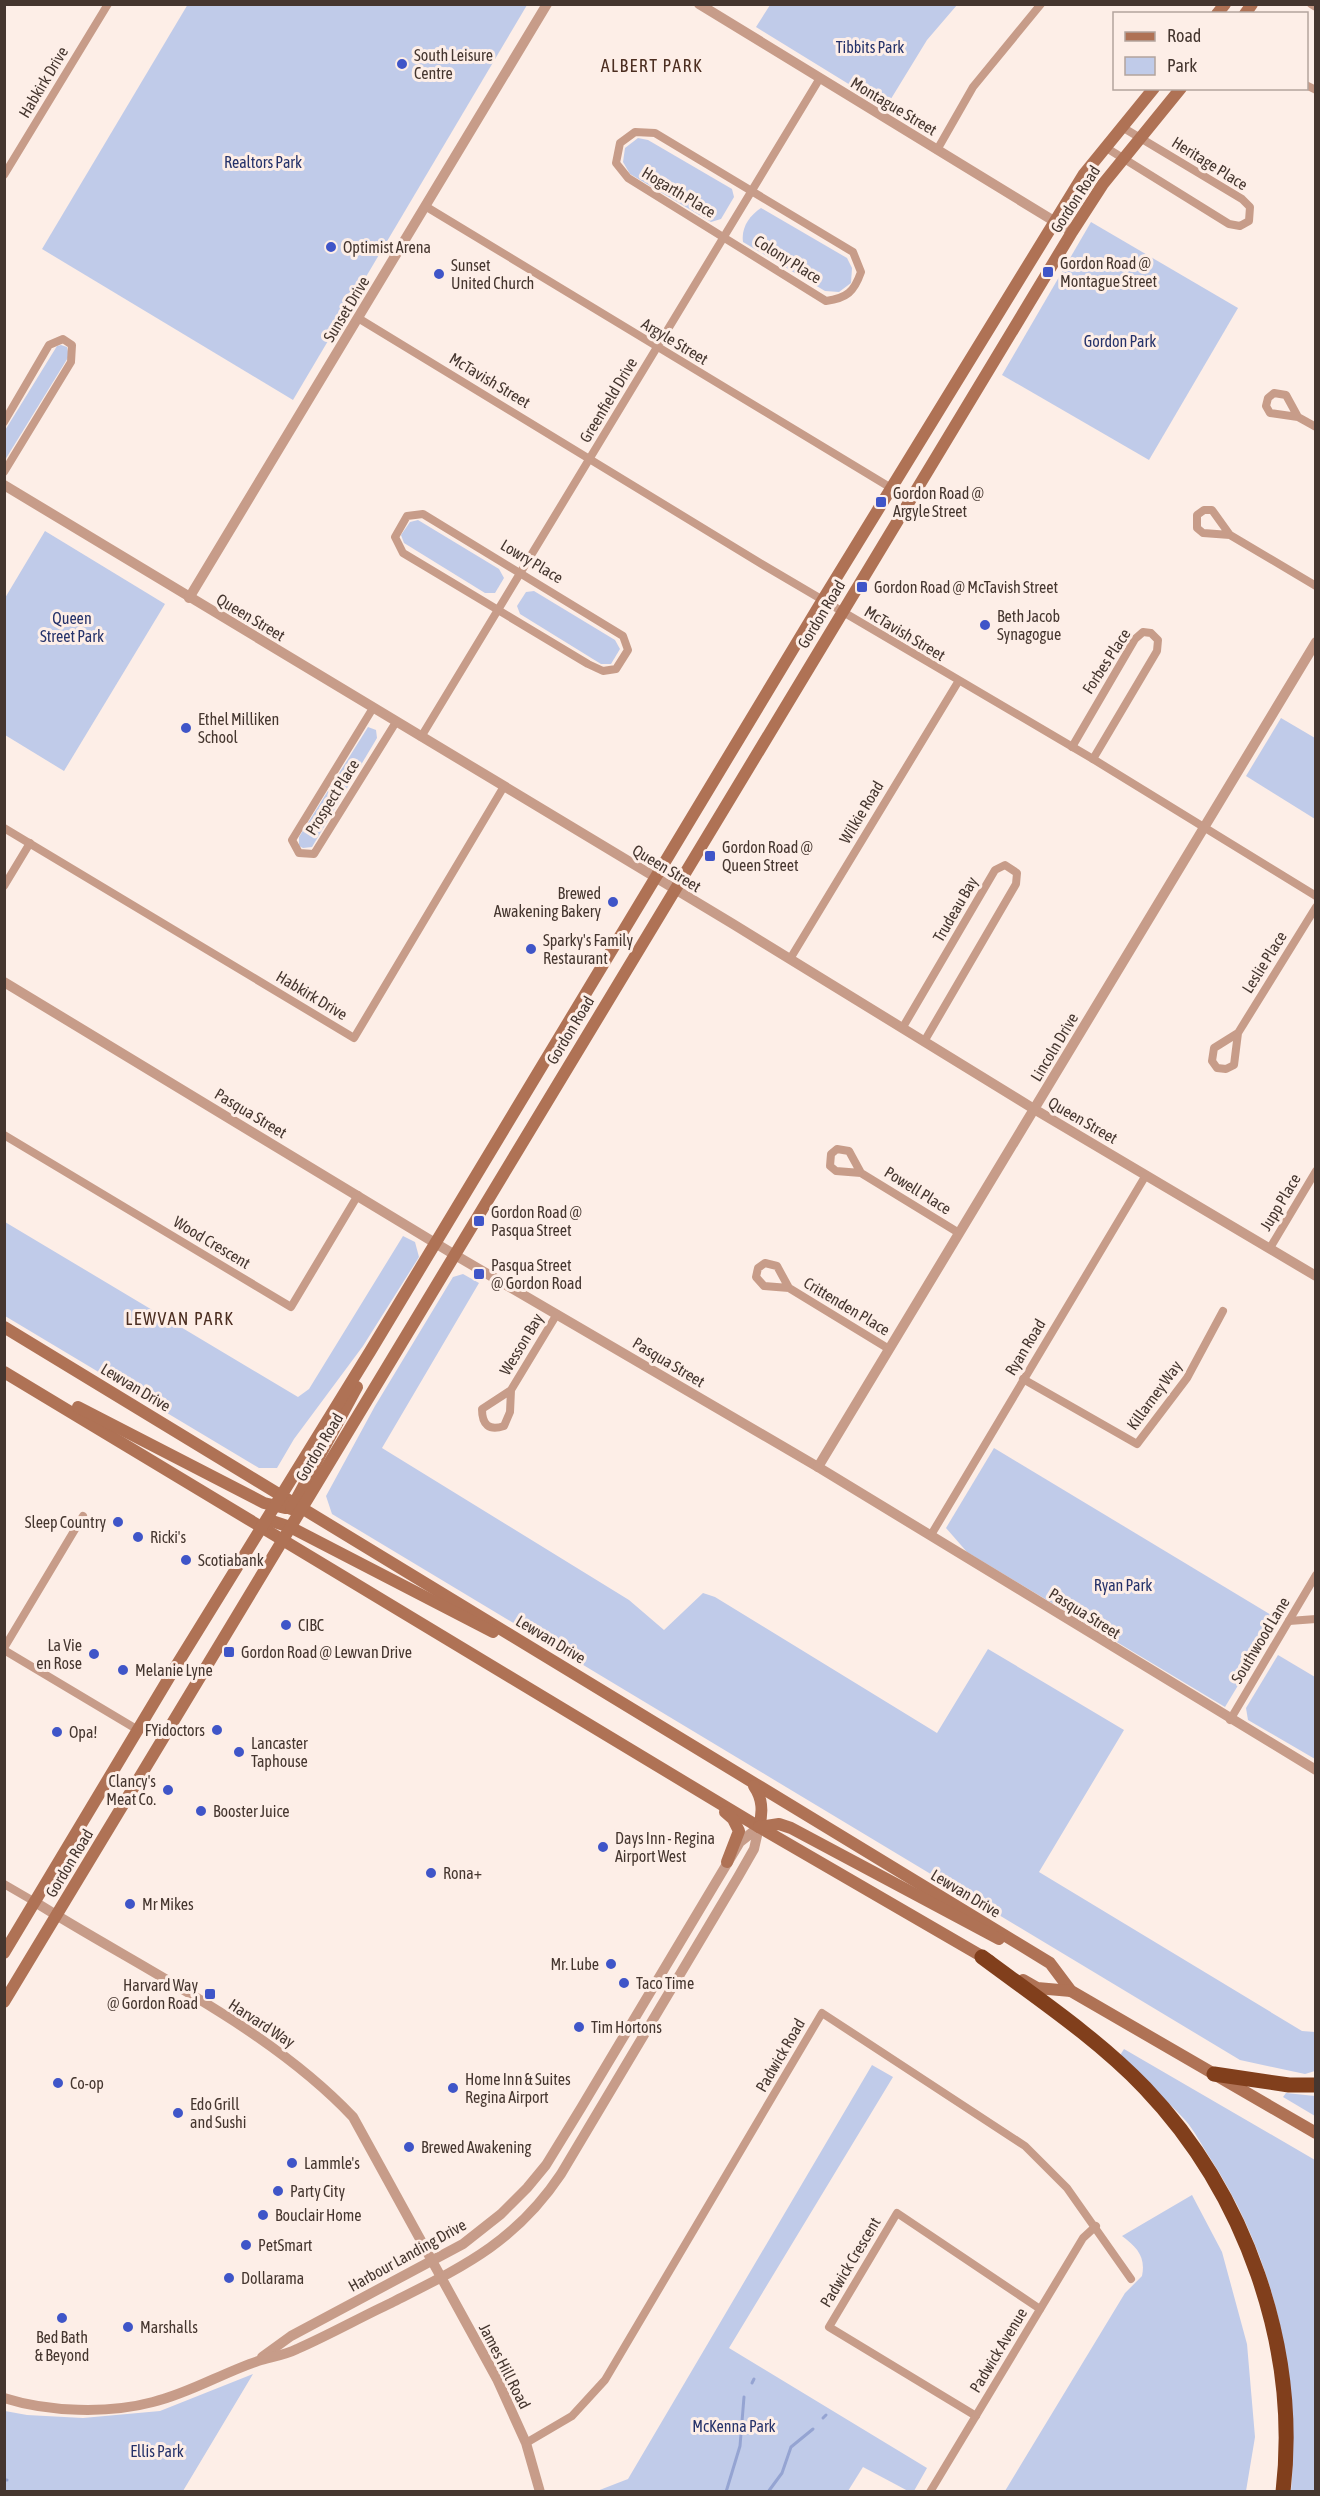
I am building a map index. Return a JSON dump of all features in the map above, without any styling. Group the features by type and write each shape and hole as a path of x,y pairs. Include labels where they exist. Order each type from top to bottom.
{"highway":[{"path":"982,1957 1095,2043 1137,2080 1181,2130 1216,2181 1250,2250 1271,2320 1281,2379 1286,2430 1283,2492"},
{"path":"1214,2074 1262,2082 1316,2085"}],"main road":[{"name":"Gordon Road","path":"4,1953 280,1494 371,1350 656,879 822,601 1084,174 1152,90"},
{"name":"Gordon Road","path":"4,2002 283,1540 296,1506 455,1255 1072,232 1123,158 1180,90"},
{"name":"Lewvan Drive","path":"4,1327 280,1494 296,1506 603,1689 753,1784 1050,1963 1071,1991 1316,2133"},
{"path":"4,1371 252,1497 274,1506 296,1506 365,1370 371,1350"},
{"name":"Lewvan Drive","path":"4,1371 657,1766 982,1957 1036,1988 1071,1991"},
{"path":"261,1527 268,1521 287,1525 603,1689"},
{"path":"657,1766 733,1819 739,1831 728,1862"},
{"path":"753,1784 761,1795 762,1815 759,1827 779,1824 790,1828 983,1932 1050,1963"}],"street":[{"name":"Sunset Drive","path":"189,598 547,4"},
{"name":"Montague Street","path":"699,4 1072,232"},
{"path":"937,150 974,87 1041,4"},
{"path":"1311,4 1316,7"},
{"name":"Habkirk Drive","path":"4,175 107,5"},
{"name":"Greenfield Drive","path":"421,737 820,78"},
{"name":"Heritage Place","path":"1105,147 1229,224 1240,226 1249,220 1250,207 1242,199 1122,127"},
{"name":"Hogarth Place","path":"724,237 628,178 616,163 620,143 635,132 655,133 752,191"},
{"name":"Colony Place","path":"724,237 826,301 845,298 856,286 861,272 853,252 752,191"},
{"name":"Argyle Street","path":"425,206 911,500"},
{"name":"McTavish Street","path":"358,318 822,601 1093,759 1316,896"},
{"path":"4,422 49,345 63,339 72,345 71,362 4,472"},
{"path":"1298,417 1316,427"},
{"name":"Queen Street","path":"4,485 503,788 903,1027 1034,1109 1316,1276"},
{"name":"Lowry Place","path":"423,514 522,572 616,630 623,636 628,650 616,669 603,670 588,664 499,609 403,553 395,537 407,516 423,514"},
{"path":"1230,535 1316,586"},
{"name":"Forbes Place","path":"1072,747 1135,639 1143,632 1151,633 1158,640 1157,651 1093,759"},
{"name":"Lincoln Drive","path":"818,1467 1316,642"},
{"name":"Wilkie Road","path":"790,959 958,682"},
{"name":"Prospect Place","path":"373,708 292,840 299,853 314,854 396,722"},
{"name":"Habkirk Drive","path":"4,828 354,1038 503,788"},
{"path":"4,886 30,843"},
{"name":"Trudeau Bay","path":"903,1027 995,870 1005,865 1017,873 1016,885 925,1041"},
{"name":"Leslie Place","path":"1238,1033 1316,907"},
{"name":"Pasqua Street","path":"4,982 455,1255 818,1467 1230,1720 1316,1770"},
{"name":"Wood Crescent","path":"4,1135 291,1307 358,1195"},
{"name":"Jupp Place","path":"1270,1248 1316,1171"},
{"name":"Powell Place","path":"861,1173 959,1233"},
{"name":"Ryan Road","path":"931,1535 1146,1175"},
{"name":"Crittenden Place","path":"789,1288 889,1349"},
{"name":"Killarney Way","path":"1023,1379 1137,1444 1187,1378 1223,1311"},
{"name":"Wesson Bay","path":"511,1390 510,1412 504,1426 495,1429 487,1426 482,1420 482,1409 511,1390 557,1314"},
{"path":"83,1516 4,1649 138,1730"},
{"name":"Southwood Lane","path":"1230,1720 1316,1575"},
{"path":"1289,1622 1316,1619"},
{"name":"Harbour Landing Drive","path":"257,2361 291,2336 463,2244 494,2220 527,2188 546,2165 740,1842 759,1827"},
{"name":"Harbour Landing Drive","path":"4,2398 43,2406 83,2408 152,2403 193,2390 257,2361 295,2350 484,2254 509,2235 553,2187 738,1877 754,1849 759,1827"},
{"name":"Harvard Way","path":"4,1884 283,2053 328,2091 353,2117 432,2259"},
{"name":"Padwick Road","path":"526,2443 572,2416 605,2380 822,2013 1025,2146 1067,2188 1096,2226 1131,2279"},
{"name":"Padwick Crescent","path":"976,2416 829,2326 897,2213 1040,2309"},
{"name":"Padwick Avenue","path":"930,2492 1083,2238 1096,2226"},
{"name":"James Hill Road","path":"432,2259 497,2379 526,2443 540,2492"}],"green space":[{"name":"Realtors Park","path":"188,4 527,5 293,400 42,249"},
{"name":"Tibbits Park","path":"770,5 957,5 927,40 886,107 756,27"},
{"path":"638,138 648,140 732,189 734,197 721,219 711,222 630,174 623,162 625,148"},
{"path":"761,208 847,258 852,268 851,283 839,292 825,291 743,242 743,232 747,223"},
{"name":"Gordon Park","path":"1091,222 1238,308 1149,460 1002,375"},
{"path":"57,346 67,347 69,356 5,460 4,432"},
{"path":"418,520 499,569 504,578 495,593 485,593 404,543 401,535 410,522"},
{"name":"Queen Street Park","path":"45,531 165,604 64,771 5,735 5,598"},
{"path":"534,591 615,640 620,649 611,664 601,664 520,614 517,606 526,592"},
{"path":"1281,718 1315,738 1315,819 1246,776"},
{"path":"368,727 376,730 377,738 312,847 299,846 299,837"},
{"path":"5,1222 298,1397 309,1389 403,1236 415,1242 419,1257 363,1346 294,1439 277,1468 259,1468 5,1316"},
{"path":"463,1274 479,1283 382,1448 629,1600 664,1630 703,1593 715,1597 937,1733 988,1649 1124,1730 1039,1872 1302,2031 1315,2032 1315,2071 1305,2074 1240,2060 332,1514 326,1496 375,1406 453,1277"},
{"name":"Ryan Park","path":"994,1448 1278,1619 1225,1707 967,1552 946,1528"},
{"path":"1278,1655 1315,1677 1315,1759 1248,1720 1246,1708"},
{"path":"1124,2049 1315,2160 1315,2491 1291,2491 1292,2404 1287,2360 1266,2276 1251,2235 1232,2196 1192,2129 1119,2057"},
{"name":"McKenna Park","path":"872,2065 893,2077 729,2348 927,2468 914,2491 908,2491 863,2467 848,2491 597,2491 628,2479"},
{"path":"1286,2093 1315,2096 1315,2116 1283,2097"},
{"path":"1192,2195 1222,2252 1247,2344 1255,2437 1246,2491 1005,2491 1125,2293 1142,2276 1143,2263 1139,2253 1122,2236"},
{"name":"Ellis Park","path":"253,2374 183,2491 5,2491 5,2411 27,2415 83,2418 160,2411"}],"waterway":[{"path":"752,2383 754,2379"},
{"path":"726,2492 740,2446 744,2397"},
{"path":"823,2418 826,2415"},
{"path":"768,2492 782,2473 791,2447 813,2429"}],"place":[{"name":"South Leisure Centre","path":"402,64"},
{"name":"Optimist Arena","path":"331,247"},
{"name":"Gordon Road @ Montague Street","path":"1048,272"},
{"name":"Sunset United Church","path":"439,274"},
{"name":"Gordon Road @ Argyle Street","path":"881,502"},
{"name":"Gordon Road @ McTavish Street","path":"862,587"},
{"name":"Beth Jacob Synagogue","path":"985,625"},
{"name":"Ethel Milliken School","path":"186,728"},
{"name":"Gordon Road @ Queen Street","path":"710,856"},
{"name":"Brewed Awakening Bakery","path":"613,902"},
{"name":"Sparky's Family Restaurant","path":"531,949"},
{"name":"Gordon Road @ Pasqua Street","path":"479,1221"},
{"name":"Pasqua Street @ Gordon Road","path":"479,1274"},
{"name":"Sleep Country","path":"118,1522"},
{"name":"Ricki's","path":"138,1537"},
{"name":"Scotiabank","path":"186,1560"},
{"name":"CIBC","path":"286,1625"},
{"name":"Gordon Road @ Lewvan Drive","path":"229,1652"},
{"name":"La Vie en Rose","path":"94,1654"},
{"name":"Melanie Lyne","path":"123,1670"},
{"name":"FYidoctors","path":"217,1730"},
{"name":"Opa!","path":"57,1732"},
{"name":"Lancaster Taphouse","path":"239,1752"},
{"name":"Clancy's Meat Co.","path":"168,1790"},
{"name":"Booster Juice","path":"201,1811"},
{"name":"Days Inn - Regina Airport West","path":"603,1847"},
{"name":"Rona+","path":"431,1873"},
{"name":"Mr Mikes","path":"130,1904"},
{"name":"Mr. Lube","path":"611,1964"},
{"name":"Taco Time","path":"624,1983"},
{"name":"Harvard Way @ Gordon Road","path":"210,1994"},
{"name":"Tim Hortons","path":"579,2027"},
{"name":"Co-op","path":"58,2083"},
{"name":"Home Inn & Suites Regina Airport","path":"453,2088"},
{"name":"Edo Grill and Sushi","path":"178,2113"},
{"name":"Brewed Awakening","path":"409,2147"},
{"name":"Lammle's","path":"292,2163"},
{"name":"Party City","path":"278,2191"},
{"name":"Bouclair Home","path":"263,2215"},
{"name":"PetSmart","path":"246,2245"},
{"name":"Dollarama","path":"229,2278"},
{"name":"Bed Bath & Beyond","path":"62,2318"},
{"name":"Marshalls","path":"128,2327"}],"district":[{"name":"ALBERT PARK","path":"652,66"},
{"name":"LEWVAN PARK","path":"180,1319"}]}
